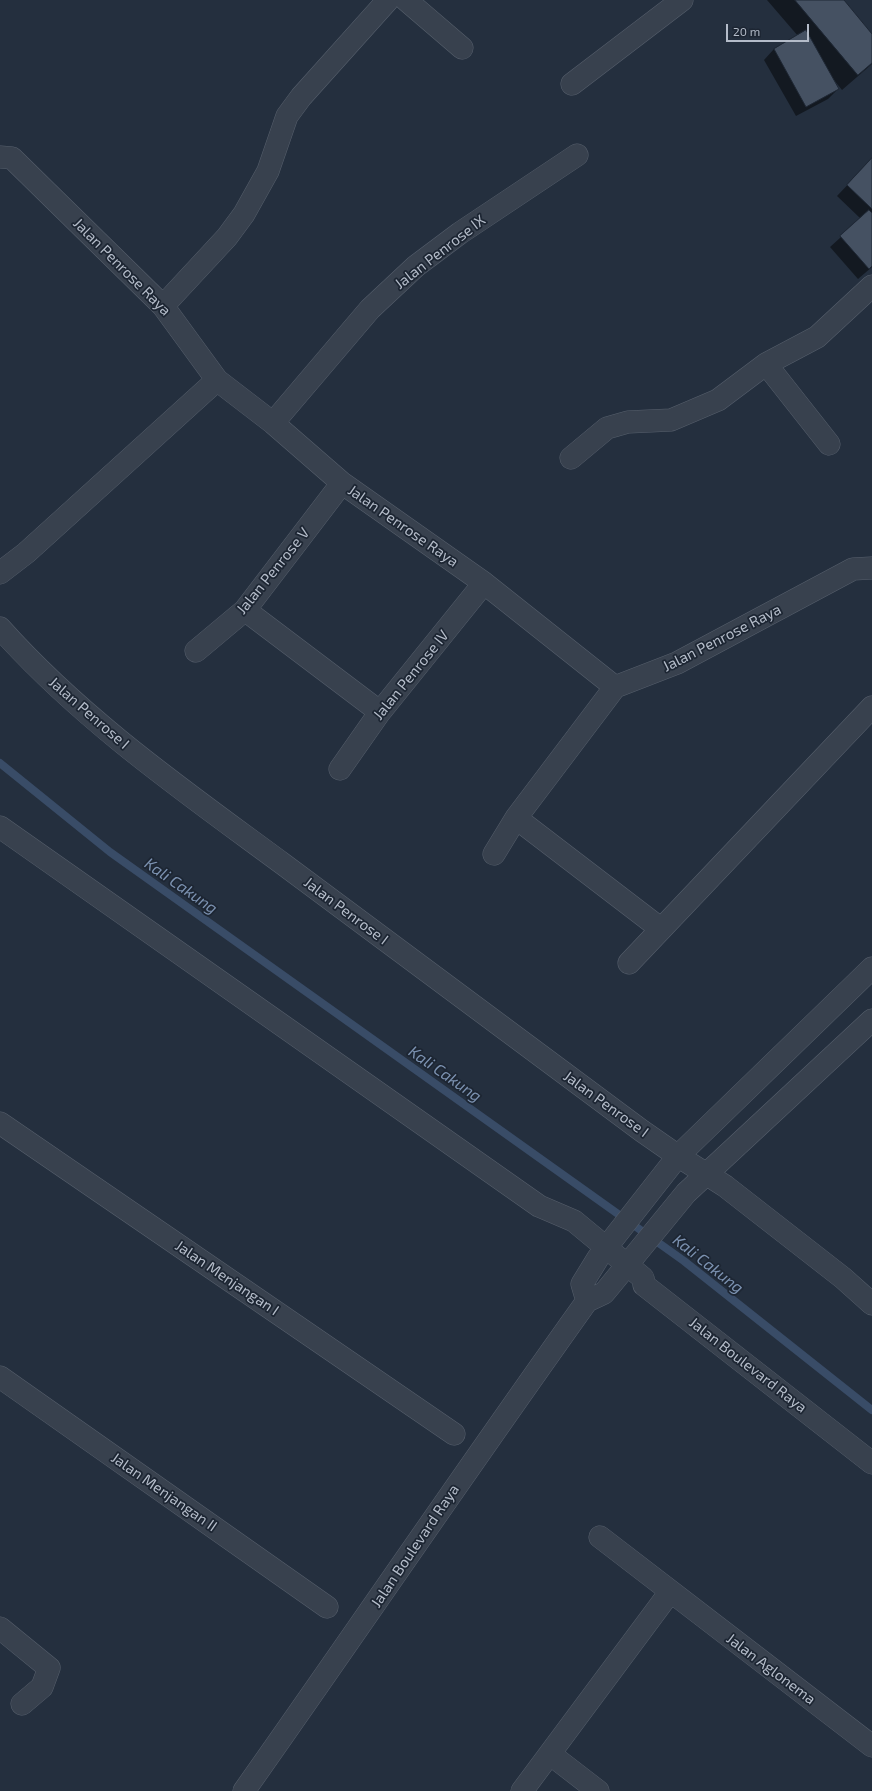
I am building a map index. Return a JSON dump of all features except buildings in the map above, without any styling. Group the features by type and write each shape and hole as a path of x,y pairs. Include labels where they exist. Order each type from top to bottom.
{"street":[{"path":"164,306 227,237 244,214 268,171 288,116 301,97 388,0"},
{"path":"406,0 462,48"},
{"path":"572,84 682,0"},
{"name":"Jalan Penrose IX","path":"273,423 370,309 416,266 460,233 577,155"},
{"name":"Jalan Penrose Raya","path":"0,157 12,158 164,306 217,380 273,423 342,482 484,583 615,687 677,663 853,569 872,568"},
{"path":"571,458 607,428 628,422 671,420 696,411 718,400 766,364 816,337 872,286"},
{"path":"766,364 829,444"},
{"path":"0,573 26,553 217,380"},
{"name":"Jalan Penrose V","path":"196,651 244,610 342,482"},
{"name":"Jalan Penrose IV","path":"340,769 380,712 484,583"},
{"path":"244,610 380,712"},
{"name":"Jalan Penrose I","path":"0,628 17,647 95,721 175,784 678,1156 736,1194 843,1278 872,1304"},
{"path":"494,854 516,818 615,687"},
{"path":"629,963 872,707"},
{"path":"516,818 661,929"},
{"name":"Jalan Boulevard Raya","path":"0,828 539,1206 574,1221 629,1264 643,1278 644,1285 872,1463"},
{"path":"872,968 678,1156 606,1247 582,1284 587,1301 604,1293 686,1193 872,1020"},
{"name":"Jalan Menjangan I","path":"0,1123 454,1434"},
{"name":"Jalan Boulevard Raya","path":"244,1791 587,1301"},
{"name":"Jalan Menjangan II","path":"0,1377 327,1607"},
{"name":"Jalan Aglonema","path":"600,1537 872,1746"},
{"path":"522,1791 670,1592"},
{"path":"0,1628 49,1668 42,1687 22,1704"},
{"path":"550,1754 598,1791"}],"waterway":[{"name":"Kali Cakung","path":"0,763 110,852 684,1261 872,1410"}]}
